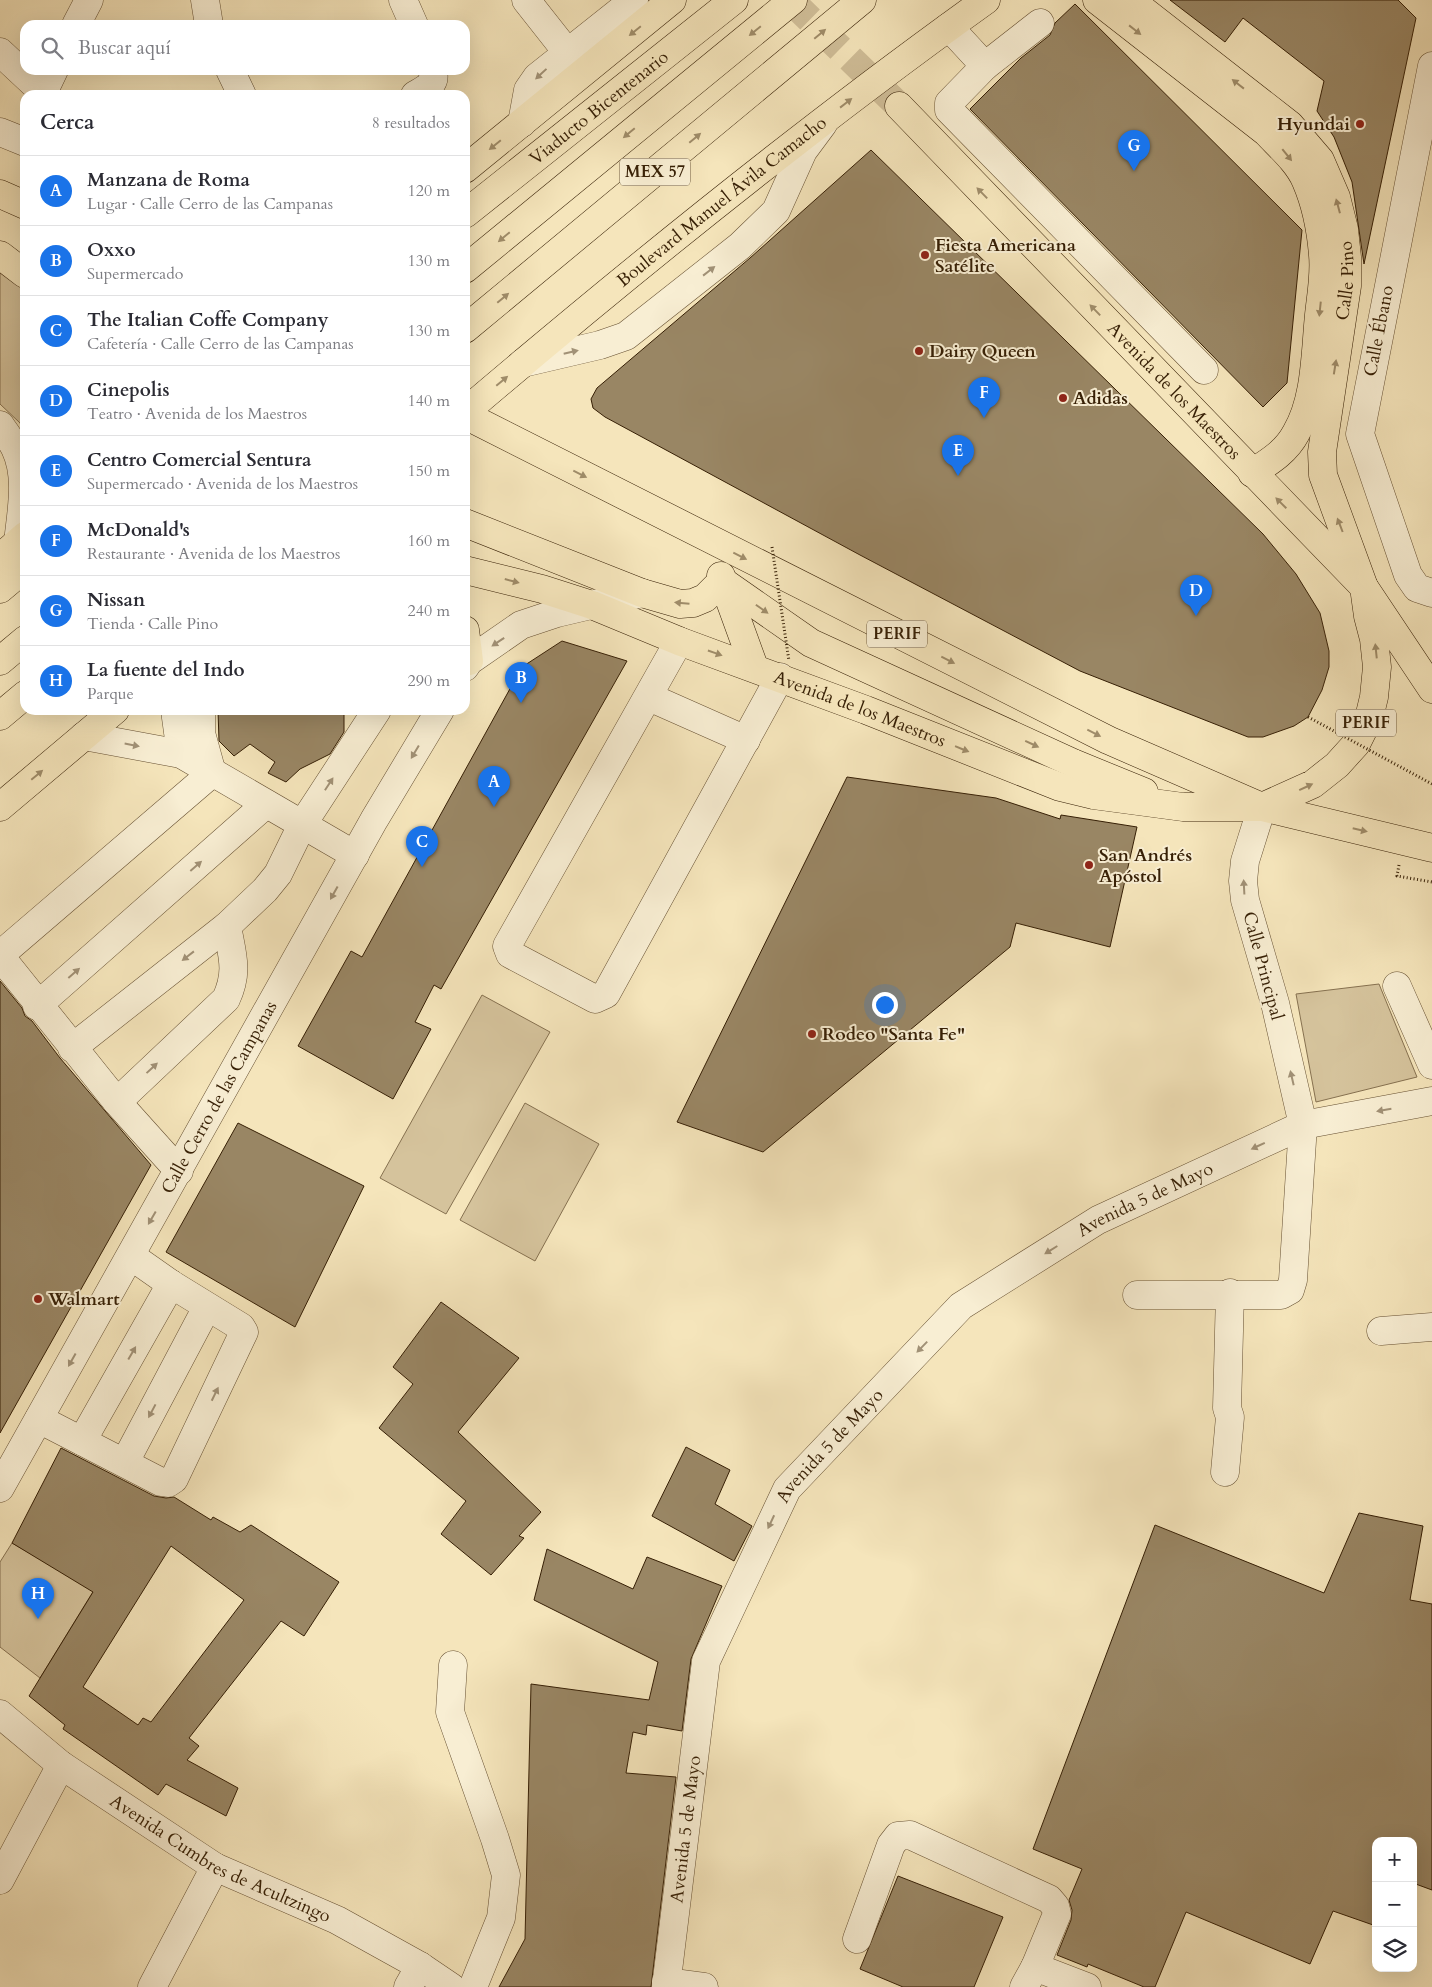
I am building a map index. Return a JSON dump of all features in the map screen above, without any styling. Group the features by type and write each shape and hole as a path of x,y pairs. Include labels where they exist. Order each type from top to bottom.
{"main road":[{"path":"470,165 672,0"},
{"name":"Viaducto Bicentenario","path":"470,210 734,0"},
{"name":"MEX 57","path":"470,265 793,0"},
{"name":"MEX 57","path":"470,325 862,0"},
{"name":"Boulevard Manuel Ávila Camacho","path":"470,410 592,304 826,120 986,0"},
{"name":"Calle Pino","path":"1097,0 1266,132 1286,153 1306,179 1318,215 1323,256 1322,281 1313,377 1306,413 1296,434 1280,455 1252,473"},
{"name":"Calle Pino","path":"1130,0 1290,125 1320,160 1336,198 1344,229 1347,286 1322,452 1323,475 1364,587"},
{"name":"Avenida de los Maestros","path":"899,106 1364,587 1432,689"},
{"path":"0,194 20,203"},
{"path":"0,255 20,270"},
{"name":"Avenida de los Maestros","path":"470,417 707,539 1108,740 1262,807 1432,848"},
{"path":"470,525 642,593 680,604 693,603 705,598 722,581"},
{"path":"707,539 754,667"},
{"path":"0,589 17,551"},
{"name":"Avenida de los Maestros","path":"470,571 542,589 592,605 679,641 754,667 784,669 1060,787 1093,795 1183,807 1262,807"},
{"path":"722,581 810,643 1073,764 1183,807"},
{"name":"PERIF","path":"1262,807 1314,784 1337,765 1356,744 1369,718 1374,697 1377,667 1364,587"},
{"path":"0,662 20,644"},
{"path":"0,716 20,699"},
{"path":"0,806 109,715"}],"street":[{"path":"79,20 89,0"},
{"path":"205,0 208,20"},
{"path":"403,0 412,20"},
{"path":"526,0 567,52"},
{"path":"522,123 528,90 537,77 634,0"},
{"path":"1040,23 985,66 949,103 949,110 1204,370"},
{"path":"948,27 985,66"},
{"path":"0,52 20,66"},
{"name":"Calle Ébano","path":"1425,591 1408,575 1360,434 1432,66"},
{"path":"32,75 48,86"},
{"path":"232,75 240,90"},
{"path":"422,90 432,83 434,75"},
{"path":"523,363 600,345 626,336 740,246 776,211 803,151 826,120"},
{"path":"0,132 20,140"},
{"path":"0,425 15,447 20,464"},
{"path":"17,551 20,519"},
{"path":"470,662 522,625 642,593"},
{"path":"679,641 507,946 510,954 595,999 606,994 784,669"},
{"path":"649,696 746,740"},
{"path":"175,715 181,754"},
{"path":"201,715 201,733 212,773"},
{"path":"72,1048 227,926 278,874 302,825 368,715"},
{"name":"Calle Cerro de las Campanas","path":"0,1488 355,855 437,715"},
{"path":"84,736 181,754 355,855"},
{"path":"179,1171 117,1102 37,1006 0,956 212,773"},
{"path":"37,1006 266,804"},
{"name":"Calle Principal","path":"1230,1294 1281,1295 1290,1290 1293,1280 1303,1125 1274,1003 1245,900 1243,881 1246,861 1262,807"},
{"path":"117,1102 226,999 233,984 235,970 227,926"},
{"path":"1397,986 1432,1066"},
{"name":"Avenida 5 de Mayo","path":"666,1985 706,1661 787,1489 961,1306 1098,1220 1303,1125 1432,1101"},
{"path":"39,1419 161,1482 168,1483 174,1479 244,1332 241,1327 171,1284 131,1256"},
{"path":"82,1441 171,1284"},
{"path":"1137,1296 1230,1294 1227,1408 1230,1417 1225,1472"},
{"path":"124,1462 208,1306"},
{"path":"1382,1331 1432,1328"},
{"path":"453,1665 450,1712 506,1875 500,1918 473,1987"},
{"name":"Avenida Cumbres de Acultzingo","path":"0,1714 60,1765 214,1867 337,1920 414,1976 451,1987"},
{"path":"0,1880 60,1765"},
{"path":"857,1939 891,1845 898,1836 910,1835 1049,1899 1055,1906 1056,1914 1029,1977 1086,1987"},
{"path":"152,1987 214,1867"},
{"path":"666,1985 704,1987"}],"path":[{"path":"772,547 784,669"},
{"path":"1308,717 1432,784"}],"shaded area":[{"path":"0,270 20,286 20,423 0,404"},
{"path":"1379,984 1417,1077 1316,1102 1296,994"},
{"path":"482,995 550,1032 446,1214 380,1178"},
{"path":"525,1103 599,1144 535,1261 460,1220"},
{"path":"12,1543 94,1590 40,1678 0,1647 0,1562"}],"building":[{"name":"Hyundai","path":"1170,0 1398,0 1416,18 1364,264 1352,182 1334,137 1317,111 1324,81 1243,18 1225,42"},
{"path":"1075,4 1302,230 1287,383 1263,407 970,109 1021,58 1050,35 1055,23"},
{"path":"871,150 1263,534 1296,574 1320,613 1329,651 1329,667 1322,690 1308,717 1294,726 1263,737 1248,737 1080,671 860,555 605,417 593,408 591,399 597,388 750,258"},
{"path":"562,641 627,661 441,989 434,985 415,1022 431,1029 393,1099 298,1046 351,951 362,957 522,667"},
{"path":"218,715 344,715 344,732 330,754 300,769 286,782 268,773 275,762 250,744 234,756 219,741"},
{"name":"Rodeo \"Santa Fe\"","path":"847,777 996,798 1060,819 1061,815 1137,827 1110,947 1016,923 1010,947 763,1152 677,1122"},
{"name":"Walmart","path":"0,981 22,1008 25,1016 32,1021 60,1058 151,1165 0,1433"},
{"path":"238,1123 364,1186 295,1327 166,1252"},
{"path":"441,1302 519,1358 458,1432 541,1512 519,1536 524,1538 491,1575 441,1534 466,1501 379,1428 413,1384 393,1367"},
{"path":"686,1447 730,1470 715,1504 752,1526 734,1561 652,1516"},
{"path":"61,1448 154,1496 174,1497 211,1520 213,1517 240,1532 251,1525 339,1582 304,1636 281,1621 189,1738 199,1746 187,1760 238,1788 226,1816 166,1784 158,1795 63,1729 65,1725 29,1696 93,1592 12,1543","holes":["171,1546 244,1600 151,1722 143,1718 138,1725 83,1687"]},
{"path":"1359,1513 1423,1526 1410,1600 1432,1604 1432,1890 1417,1884 1417,1837 1372,1837 1372,1925 1333,1911 1310,1964 1186,1912 1155,1987 1144,1987 1088,1964 1087,1967 1057,1955 1071,1920 1072,1910 1069,1900 1082,1869 1033,1849 1155,1525 1324,1593"},
{"path":"547,1549 633,1589 647,1557 722,1586 691,1659 682,1731 647,1725 646,1735 633,1732 626,1773 676,1777 651,1987 499,1987 525,1939 531,1684 649,1700 658,1662 534,1600"},
{"path":"898,1876 1003,1917 974,1987 903,1987 860,1969"}],"tunnel":[{"path":"790,0 899,106"}],"place":[{"name":"Hyundai","path":"1360,124"},
{"name":"Nissan","path":"1134,171"},
{"name":"Fiesta Americana Satélite","path":"925,255"},
{"name":"Dairy Queen","path":"919,351"},
{"name":"Adidas","path":"1063,398"},
{"name":"McDonald's","path":"984,418"},
{"name":"Centro Comercial Sentura","path":"958,476"},
{"name":"Cinepolis","path":"1196,616"},
{"name":"Oxxo","path":"521,703"},
{"name":"Manzana de Roma","path":"494,807"},
{"name":"San Andrés Apóstol","path":"1089,865"},
{"name":"The Italian Coffe Company","path":"422,867"},
{"name":"Rodeo \"Santa Fe\"","path":"812,1034"},
{"name":"Walmart","path":"38,1299"},
{"name":"La fuente del Indo","path":"38,1619"}]}
